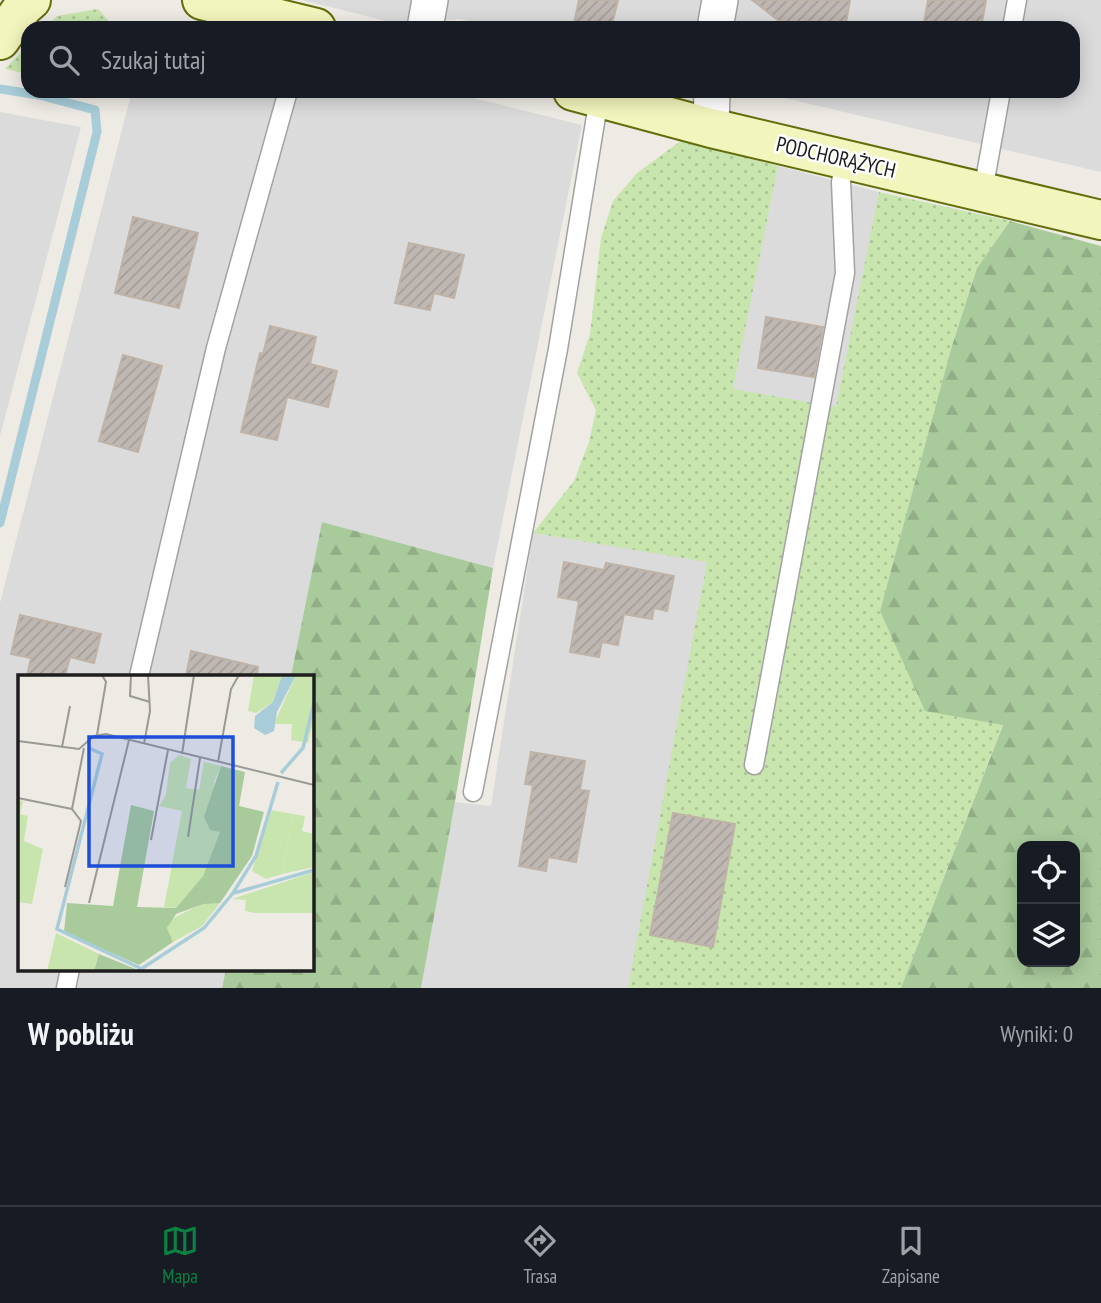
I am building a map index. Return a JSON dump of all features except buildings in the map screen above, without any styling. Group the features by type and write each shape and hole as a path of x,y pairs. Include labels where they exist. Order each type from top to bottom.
{"street":[{"path":"0,40 31,0"},
{"path":"202,0 285,21"},
{"path":"426,21 430,0"},
{"path":"716,21 720,0"},
{"name":"PODCHORĄŻYCH","path":"601,98 711,128 1101,220"},
{"path":"711,128 712,98"}],"lane":[{"path":"1013,21 1017,0"},
{"path":"139,675 216,348 286,98"},
{"path":"473,792 558,349 586,98"},
{"path":"983,191 1000,98"},
{"path":"754,765 845,273 841,182 845,159"},
{"path":"66,988 70,970"}],"shaded area":[{"path":"302,0 1101,0 1101,172 784,98 1080,98 1080,21 386,21"},
{"path":"130,98 474,98 582,125 493,568 322,522 291,675 18,675 18,970 226,970 222,988 0,988 0,603"},
{"path":"0,112 81,127 0,436"},
{"path":"778,166 879,192 726,988 421,988 455,802 491,806 533,533 707,561 732,389"}],"green space":[{"path":"98,9 109,21 52,21 57,16"},
{"path":"21,52 21,72 5,69"},
{"path":"682,140 778,166 733,389 836,407 879,192 1010,221 977,268 951,349 880,611 1003,724 901,988 628,988 707,562 533,533 574,481 589,442 596,410 577,373 590,334 601,238 613,201 637,173"},
{"path":"1010,221 1101,246 1101,988 901,988 1003,725 925,711 880,611 951,349 977,268"},
{"path":"322,522 493,568 421,988 222,988 226,970 313,970 313,675 291,675"}],"waterway":[{"path":"0,89 21,92"},
{"path":"0,523 97,132 95,110 50,98"}]}
